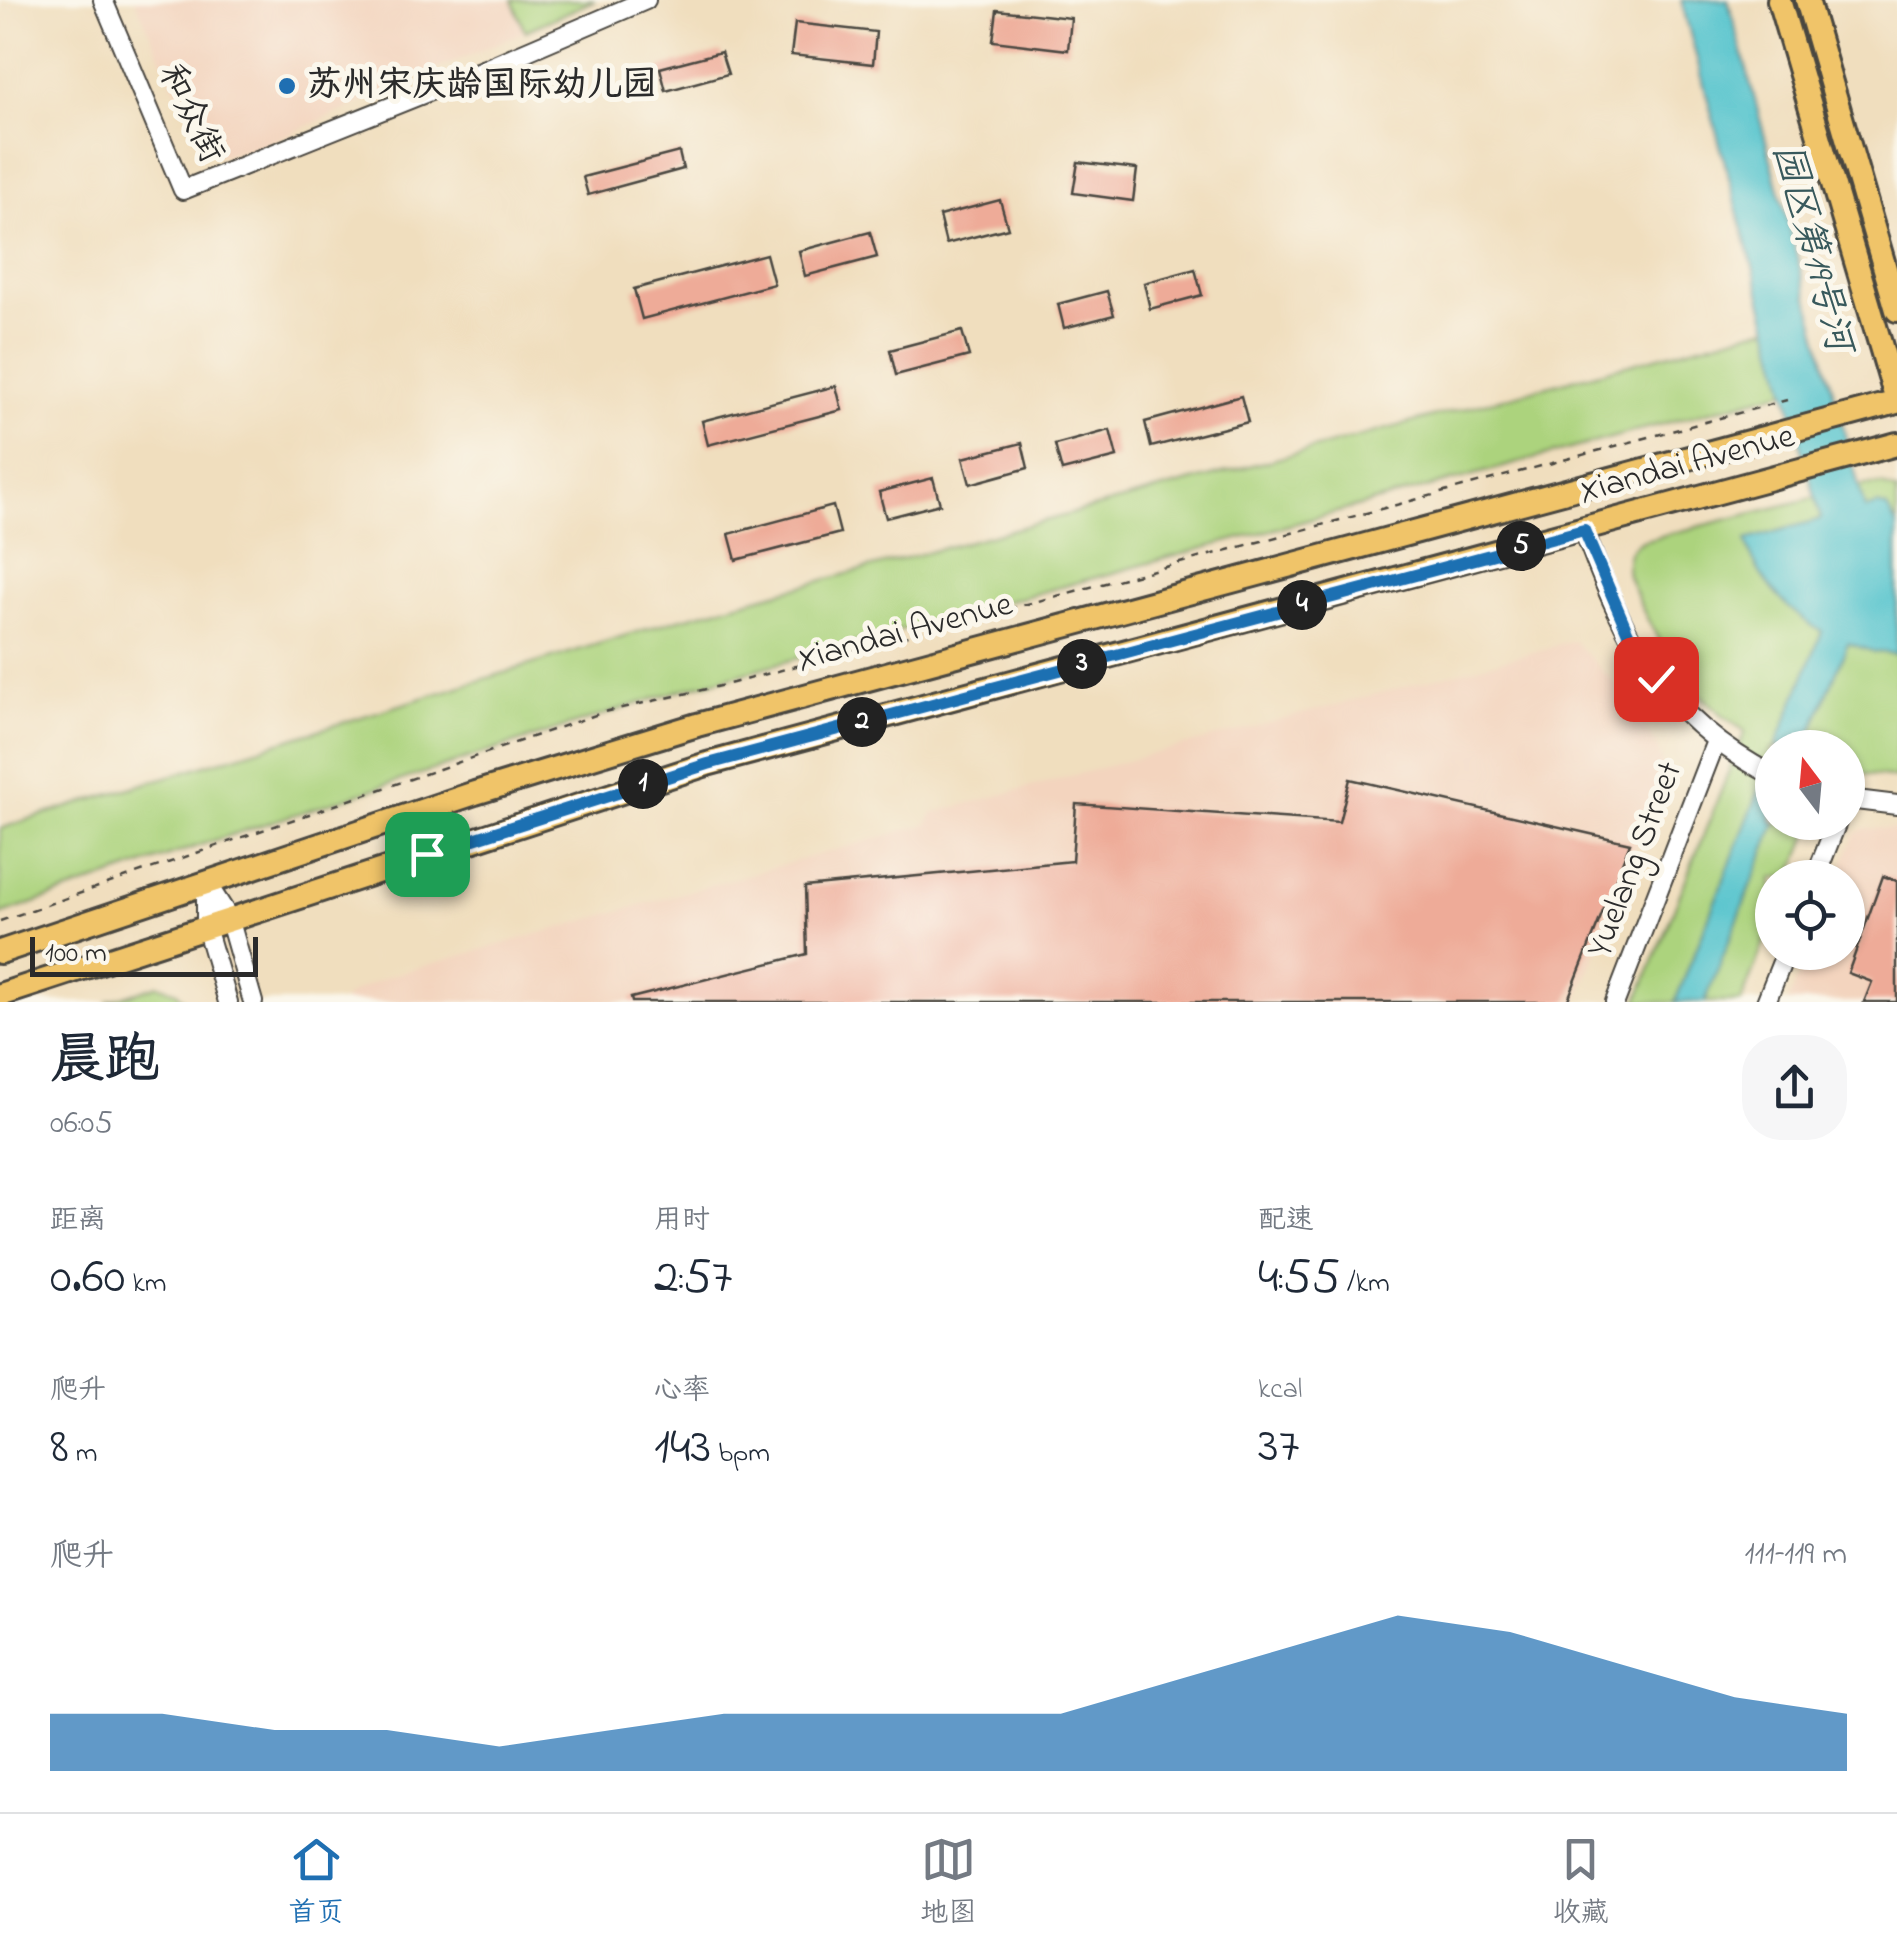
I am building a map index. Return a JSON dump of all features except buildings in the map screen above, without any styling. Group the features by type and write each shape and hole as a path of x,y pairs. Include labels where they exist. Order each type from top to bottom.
{"main road":[{"path":"1779,0 1897,401"},
{"path":"1807,0 1897,310"},
{"name":"Xiandai Avenue","path":"0,952 474,793 697,725 1897,401"},
{"name":"Xiandai Avenue","path":"0,995 708,764 1897,444"}],"street":[{"name":"和众街","path":"103,0 182,190 485,70 646,0"},
{"path":"1584,530 1609,595 1642,658 1670,698 1716,741 1755,766"},
{"name":"Yuelang Street","path":"1616,1002 1716,741"},
{"path":"1865,801 1897,805"},
{"path":"206,882 229,918 254,1002"},
{"path":"206,882 206,927 228,1002"},
{"path":"1766,1002 1779,970"}],"path":[{"path":"0,921 604,712 733,683 1787,400"}],"shaded area":[{"name":"苏州宋庆龄国际幼儿园","path":"135,0 512,0 525,31 262,146 226,155 213,154 199,141"},
{"path":"1574,641 1623,692 1658,747 1663,769 1577,1002 341,1002 355,991 389,976 927,824 933,813"},
{"path":"1865,828 1897,829 1897,1002 1788,1002 1801,970 1865,970 1865,860 1845,860 1853,840 1865,840"}],"green space":[{"path":"512,0 595,0 525,31"},
{"path":"1771,326 1788,390 684,689 206,843 0,915 0,829 20,822 679,619"},
{"path":"1865,485 1882,485 1897,491 1897,778 1865,774 1865,730 1755,730 1755,840 1806,840 1798,860 1755,860 1755,966 1741,1002 1637,1002 1745,731 1689,682 1649,622 1628,576 1627,564 1634,546"},
{"path":"158,985 177,992 185,1002 107,1002"}],"water":[{"path":"1681,0 1728,0 1865,509 1878,505 1887,508 1897,526 1897,654 1848,643 1813,730 1783,730 1822,632 1775,593 1758,569 1746,540 1821,519"},
{"path":"1755,801 1755,840 1769,840 1761,860 1755,860 1755,876 1705,1002 1675,1002"}],"place":[{"name":"苏州宋庆龄国际幼儿园","path":"287,86"}],"route":[{"path":"427,854 708,764 1584,530 1609,595 1656,679"}],"water label":[{"name":"园区第19号河","path":"1811,248"}]}
